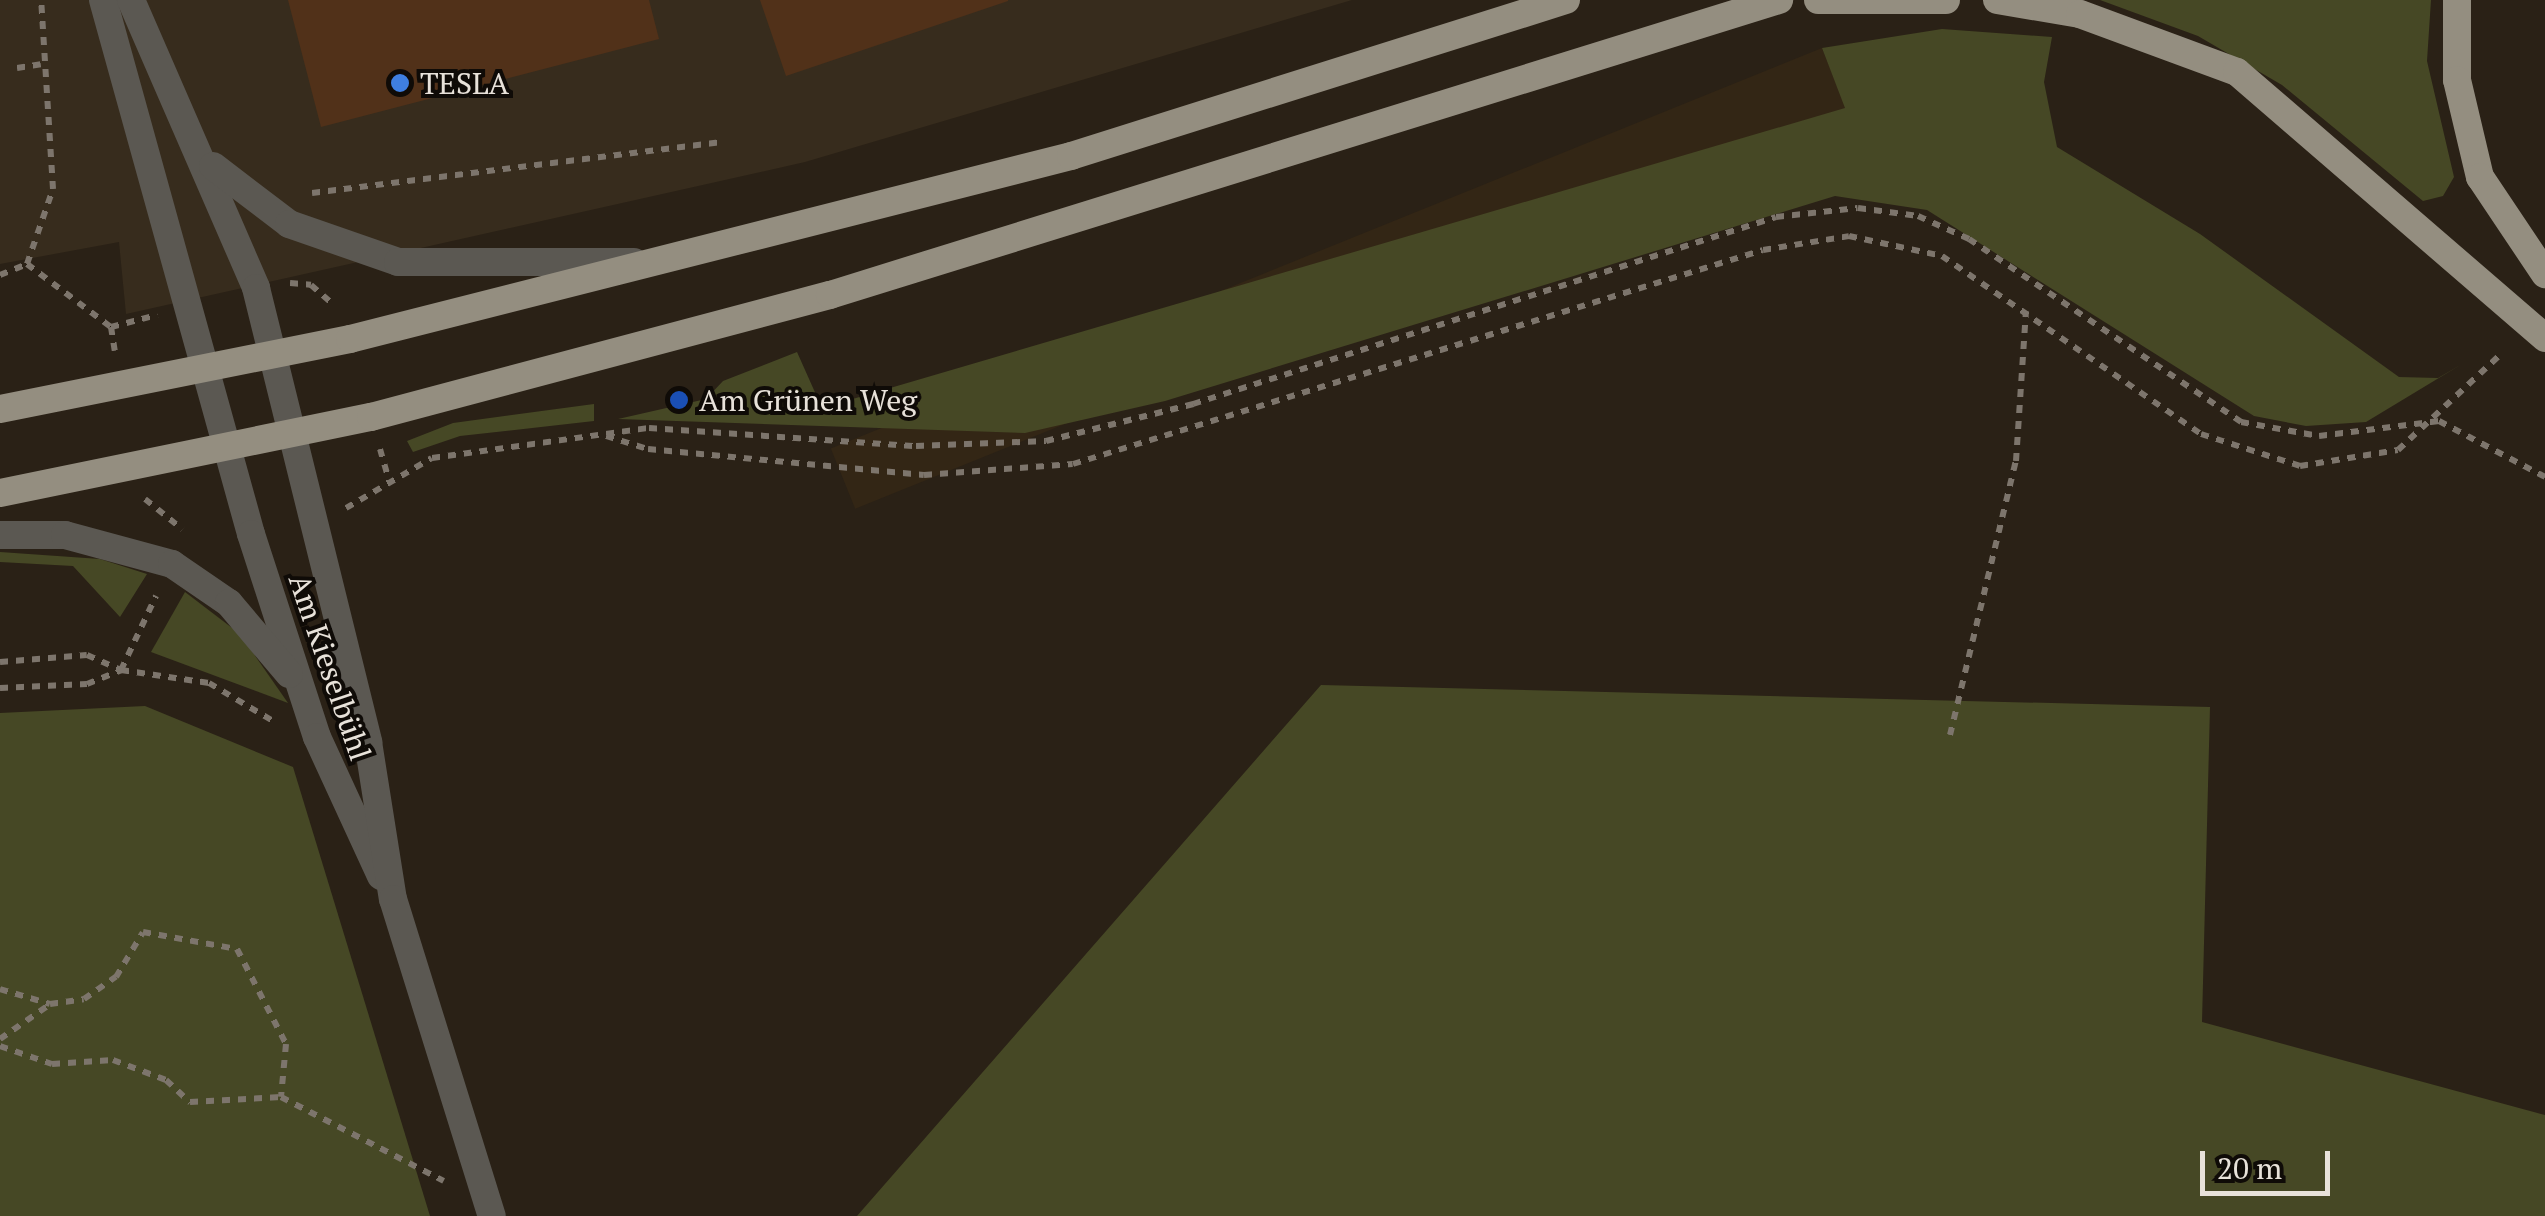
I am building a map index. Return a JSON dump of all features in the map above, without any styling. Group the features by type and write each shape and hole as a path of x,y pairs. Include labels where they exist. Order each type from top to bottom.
{"main road":[{"path":"0,409 208,373 1071,156 1566,0"},
{"path":"0,494 295,434 830,295 1779,0"},
{"path":"1818,0 1946,0"},
{"path":"1997,0 2080,14 2237,72 2545,338"},
{"path":"2456,0 2457,80 2480,178 2545,274"}],"street":[{"path":"103,0 208,373"},
{"path":"132,0 205,158 276,356"},
{"path":"205,158 272,214 398,262 653,262"},
{"name":"Am Kieselbühl","path":"276,356 368,742 393,899"},
{"name":"Am Kieselbühl","path":"208,373 300,688 317,737 393,899 492,1214"},
{"path":"0,536 65,535 172,564 229,603 300,688"}],"path":[{"path":"0,276 27,264 53,189 41,64 41,0"},
{"path":"17,68 41,64"},
{"path":"272,214 302,194 722,142"},
{"path":"344,508 432,458 649,428 916,446 1046,441 1193,404 1776,217 1858,208 1918,216 1969,239 2242,422 2319,436 2439,421 2545,477"},
{"path":"605,436 648,449 924,475 1073,464 1763,250 1849,236 1942,256 2202,434 2250,456 2359,462 2439,421 2500,355"},
{"path":"27,264 110,327"},
{"path":"276,283 311,285 344,314"},
{"path":"1950,736 2016,462 2026,312"},
{"path":"140,494 191,537"},
{"path":"0,688 87,684 121,670 162,584"},
{"path":"0,662 87,655 121,670 209,683 286,730 317,737"},
{"path":"0,989 50,1004 84,999 116,977 143,932 237,949 286,1044 281,1097"},
{"path":"50,1004 0,1042 52,1064 113,1060 166,1080 190,1102 281,1097 422,1166 492,1214"}],"shaded area":[{"path":"0,0 1352,0 805,162 126,314 119,242 0,264"},
{"path":"1822,48 1846,108 855,509 831,448"}],"green space":[{"path":"2100,0 2431,0 2427,61 2454,177 2443,196 2423,201 2282,85 2198,36"},
{"path":"1942,29 2052,37 2044,82 2057,147 2200,234 2399,377 2438,378 2462,364 2366,422 2306,426 2254,416 1927,210 1835,196 1165,401 1025,433 618,419 706,399 723,381 797,352 822,408 1845,108 1822,48"},
{"path":"594,404 594,421 460,436 413,452 407,441 453,423"},
{"path":"0,552 100,559 147,574 120,617 73,566 0,562"},
{"path":"185,592 240,634 288,703 151,652"},
{"path":"1321,685 2210,707 2202,1022 2545,1115 2545,1216 857,1216"},
{"path":"145,706 293,767 430,1216 0,1216 0,713"}],"building":[{"name":"TESLA","path":"288,0 649,0 659,39 321,127"},
{"path":"760,0 1008,0 1008,1 786,76"}],"place":[{"name":"TESLA","path":"400,83"},
{"name":"Am Grünen Weg","path":"679,400"}]}
